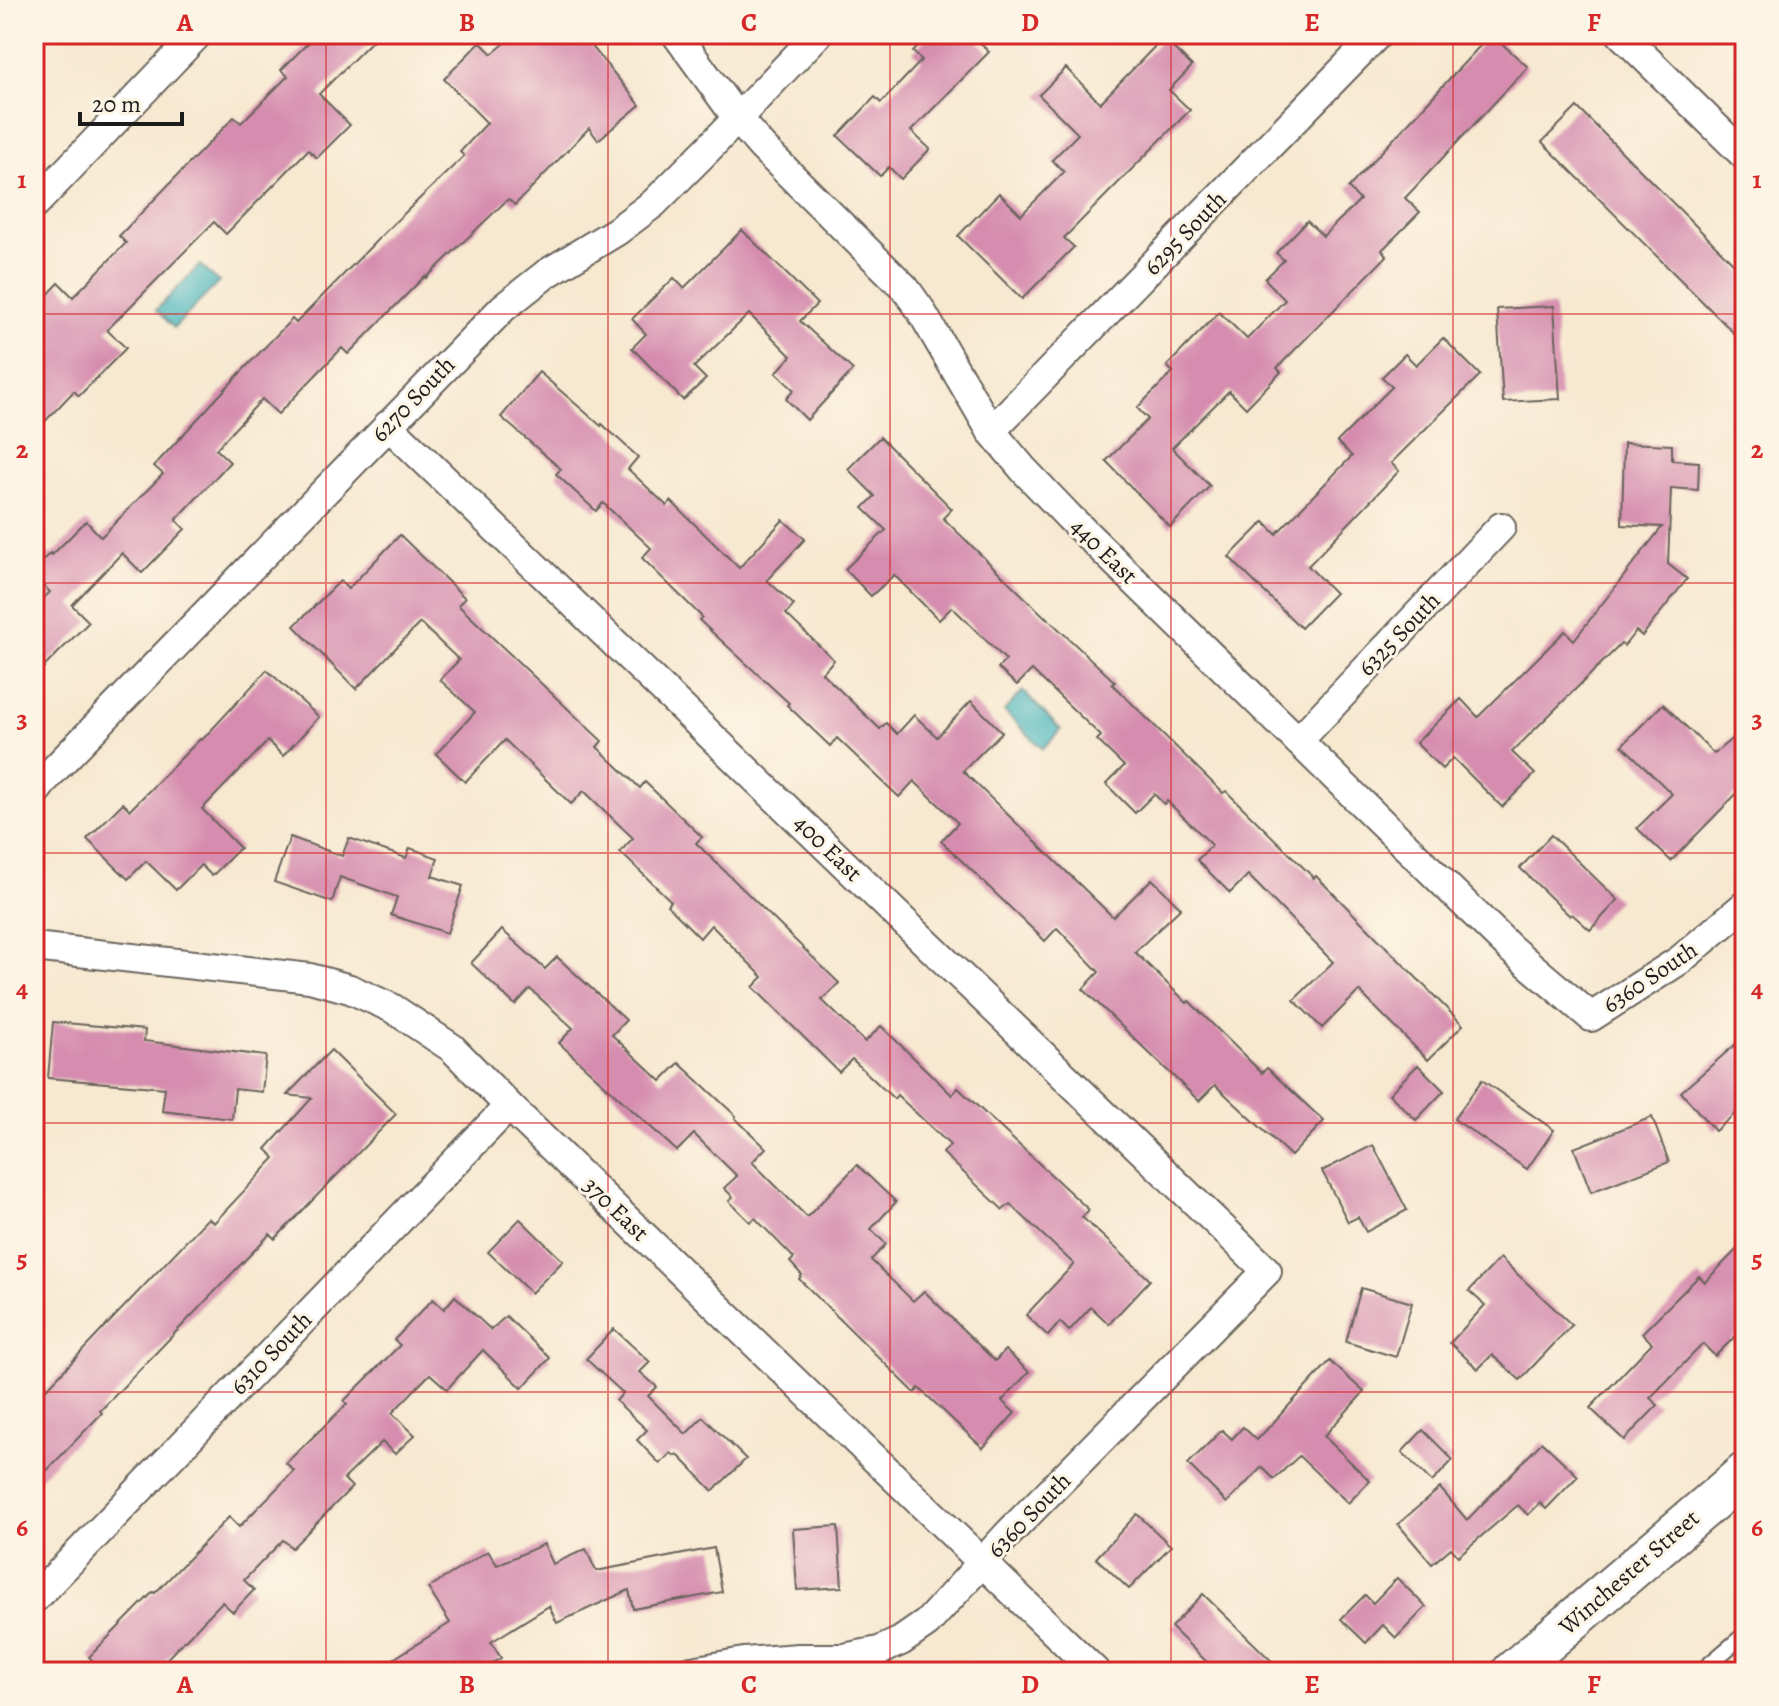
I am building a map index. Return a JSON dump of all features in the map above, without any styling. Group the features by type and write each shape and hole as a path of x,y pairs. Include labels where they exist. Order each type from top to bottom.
{"main road":[{"name":"Winchester Street","path":"1520,1669 1745,1473"}],"street":[{"path":"34,205 198,34"},
{"name":"440 East","path":"676,34 737,118 778,164 905,288 991,431 1024,470 1511,949 1591,1017"},
{"name":"6270 South","path":"34,794 48,776 503,308 546,274 617,231 654,203 818,34"},
{"name":"6295 South","path":"991,431 1378,34"},
{"path":"1621,34 1745,156"},
{"name":"400 East","path":"388,425 1267,1271"},
{"name":"6325 South","path":"1298,741 1501,527"},
{"name":"6360 South","path":"1591,1017 1680,960 1745,905"},
{"name":"370 East","path":"34,947 310,978 350,989 392,1008 452,1048 1096,1672"},
{"name":"6310 South","path":"34,1599 509,1106"},
{"name":"6360 South","path":"686,1672 744,1662 844,1658 879,1651 901,1641 927,1623 1267,1271"}],"lane":[{"path":"1700,1672 1745,1634"}],"water":[{"path":"200,265 219,282 174,328 156,310"},
{"path":"1023,691 1061,730 1043,749 1004,711"}],"building":[{"path":"317,34 379,34 319,94 350,125 317,158 308,150 226,234 214,222 107,330 126,348 79,396 74,391 34,433 34,309 59,283 73,297 126,243 119,236 234,117 241,123 288,76 281,70"},
{"path":"516,34 582,34 640,105 598,140 589,128 515,205 508,199 425,276 348,354 342,348 278,414 262,399 216,449 230,462 176,520 185,529 142,573 122,553 72,605 89,622 34,677 34,608 50,592 34,577 34,570 86,521 101,537 163,474 154,466 242,371 292,319 296,323 464,156 460,152 487,123 444,79 480,42 492,54"},
{"path":"930,34 971,34 989,52 911,131 930,149 901,179 889,167 880,176 838,136 875,97 881,103 922,60 913,52"},
{"path":"1491,34 1528,67 1405,198 1420,212 1382,250 1387,256 1277,368 1281,372 1246,408 1229,391 1172,448 1210,486 1170,527 1106,461 1148,419 1137,408 1173,372 1167,366 1219,312 1247,339 1285,300 1265,279 1284,260 1276,253 1307,221 1323,236 1360,200 1348,188"},
{"path":"1163,38 1192,66 1169,90 1190,110 1064,238 1074,247 1022,299 958,236 999,193 1021,215 1064,172 1052,160 1078,134 1039,95 1066,68 1100,103"},
{"path":"1577,107 1745,275 1745,344 1542,142"},
{"path":"742,230 817,304 800,321 853,370 807,420 786,399 794,390 776,373 791,356 749,314 694,367 706,379 683,400 632,348 646,334 632,319 674,278 684,288"},
{"path":"1554,306 1560,399 1503,402 1497,309"},
{"path":"1443,338 1480,375 1391,463 1399,471 1308,566 1335,593 1301,628 1229,557 1264,522 1276,534 1352,456 1337,442 1392,387 1382,377 1405,354 1416,365"},
{"path":"539,372 638,457 628,469 667,506 671,501 739,568 783,520 805,539 767,580 794,605 786,614 834,660 822,673 880,729 886,723 897,734 914,715 937,737 971,701 1002,732 963,771 1113,917 1152,879 1181,908 1135,952 1262,1073 1267,1068 1324,1121 1291,1156 1215,1085 1199,1101 1083,989 1099,972 1057,928 1045,941 941,841 958,823 914,781 899,797 837,738 830,746 787,705 789,703 699,620 702,617 642,558 651,548 603,503 596,511 556,474 561,469 501,417"},
{"path":"880,437 952,509 943,518 1115,682 1112,684 1223,793 1226,791 1314,878 1316,876 1463,1025 1428,1060 1359,991 1322,1028 1294,1000 1333,962 1248,875 1230,893 1197,860 1212,845 1167,801 1164,804 1154,794 1135,813 1106,784 1124,766 1097,740 1101,736 1032,670 1017,685 998,668 1006,660 952,607 939,620 894,575 871,596 845,569 886,530 863,508 875,496 848,469"},
{"path":"1624,443 1672,445 1672,460 1699,462 1698,490 1671,488 1668,564 1687,579 1642,636 1636,631 1624,646 1621,644 1512,752 1535,774 1502,807 1453,758 1442,769 1416,743 1461,699 1478,717 1565,631 1574,640 1662,527 1622,525"},
{"path":"400,535 465,598 458,605 602,741 597,747 640,788 645,782 702,837 696,843 839,983 822,1000 865,1042 881,1026 952,1095 958,1088 1089,1210 1082,1217 1150,1280 1109,1324 1091,1307 1069,1331 1060,1322 1048,1336 1026,1315 1074,1264 1010,1204 1003,1210 943,1153 950,1145 897,1095 894,1099 852,1059 839,1072 753,987 763,977 711,925 700,938 667,905 671,901 620,852 633,838 584,791 571,804 505,740 465,782 436,754 475,712 440,680 459,660 420,623 356,689 294,626 340,581 348,589"},
{"path":"267,670 319,717 283,756 268,741 202,809 240,848 212,876 201,865 176,890 146,861 128,879 87,839 123,803 130,810 202,740"},
{"path":"1663,704 1714,754 1745,727 1745,785 1671,861 1637,828 1672,794 1622,745"},
{"path":"1551,835 1618,900 1590,930 1572,914 1570,916 1520,868"},
{"path":"290,837 342,856 349,838 406,858 410,848 438,858 432,876 463,886 447,933 391,915 397,897 340,877 332,902 274,882"},
{"path":"502,930 545,969 557,957 626,1020 612,1035 661,1081 679,1063 736,1116 766,1148 752,1162 807,1217 857,1165 896,1202 871,1229 886,1244 871,1260 913,1301 924,1291 995,1361 1005,1350 1029,1372 1002,1401 1015,1413 983,1448 919,1388 915,1393 799,1279 802,1275 790,1262 794,1258 755,1218 750,1222 729,1201 733,1197 724,1188 737,1176 694,1134 677,1151 559,1043 573,1028 530,989 515,1005 471,963"},
{"path":"53,1022 145,1030 144,1041 266,1056 262,1092 235,1089 232,1119 162,1111 165,1088 48,1078"},
{"path":"1745,1036 1745,1105 1715,1131 1681,1092"},
{"path":"331,1050 396,1114 275,1239 270,1234 34,1484 34,1402 208,1218 214,1223 275,1158 266,1149 312,1098 287,1095"},
{"path":"1418,1065 1444,1091 1416,1120 1389,1094"},
{"path":"1482,1080 1554,1130 1527,1169 1454,1119"},
{"path":"1652,1117 1669,1162 1591,1192 1574,1148"},
{"path":"1373,1145 1407,1210 1366,1232 1358,1217 1348,1222 1322,1171"},
{"path":"520,1219 563,1261 531,1293 488,1252"},
{"path":"1745,1241 1745,1327 1715,1356 1703,1344 1650,1398 1658,1405 1624,1440 1590,1408 1652,1343 1642,1333 1699,1276 1705,1282"},
{"path":"1500,1258 1572,1325 1520,1380 1492,1355 1478,1369 1450,1343 1485,1305 1469,1291"},
{"path":"1361,1288 1412,1303 1396,1357 1346,1342"},
{"path":"455,1296 491,1330 506,1316 550,1358 522,1388 483,1350 447,1389 430,1374 392,1413 415,1435 395,1454 382,1442 344,1479 352,1487 292,1548 283,1540 244,1580 254,1590 233,1612 222,1602 154,1672 104,1672 89,1657 229,1517 239,1527 294,1471 286,1463 347,1404 344,1401 400,1345 394,1340 433,1299 444,1309"},
{"path":"614,1329 650,1362 640,1372 657,1387 648,1396 686,1434 703,1417 746,1459 713,1491 677,1454 671,1453 660,1464 637,1440 647,1430 616,1401 623,1393 586,1359"},
{"path":"1330,1361 1364,1392 1324,1436 1370,1481 1348,1503 1299,1456 1274,1479 1262,1467 1227,1503 1188,1464 1222,1430 1232,1439 1243,1427 1257,1440"},
{"path":"1423,1430 1453,1460 1432,1482 1402,1452"},
{"path":"1542,1442 1578,1476 1546,1509 1540,1503 1528,1515 1518,1505 1458,1556 1451,1548 1432,1564 1398,1524 1440,1488 1467,1520"},
{"path":"1137,1514 1171,1546 1129,1589 1096,1558"},
{"path":"838,1526 842,1587 797,1590 793,1529"},
{"path":"544,1544 553,1564 586,1549 596,1571 714,1548 722,1592 633,1609 629,1590 557,1623 549,1606 491,1642 501,1658 479,1672 373,1672 450,1623 428,1588 488,1551 497,1565"},
{"path":"1397,1578 1426,1607 1396,1638 1383,1625 1366,1643 1341,1619 1365,1595 1373,1603"},
{"path":"1203,1594 1283,1672 1217,1672 1171,1627"}]}
